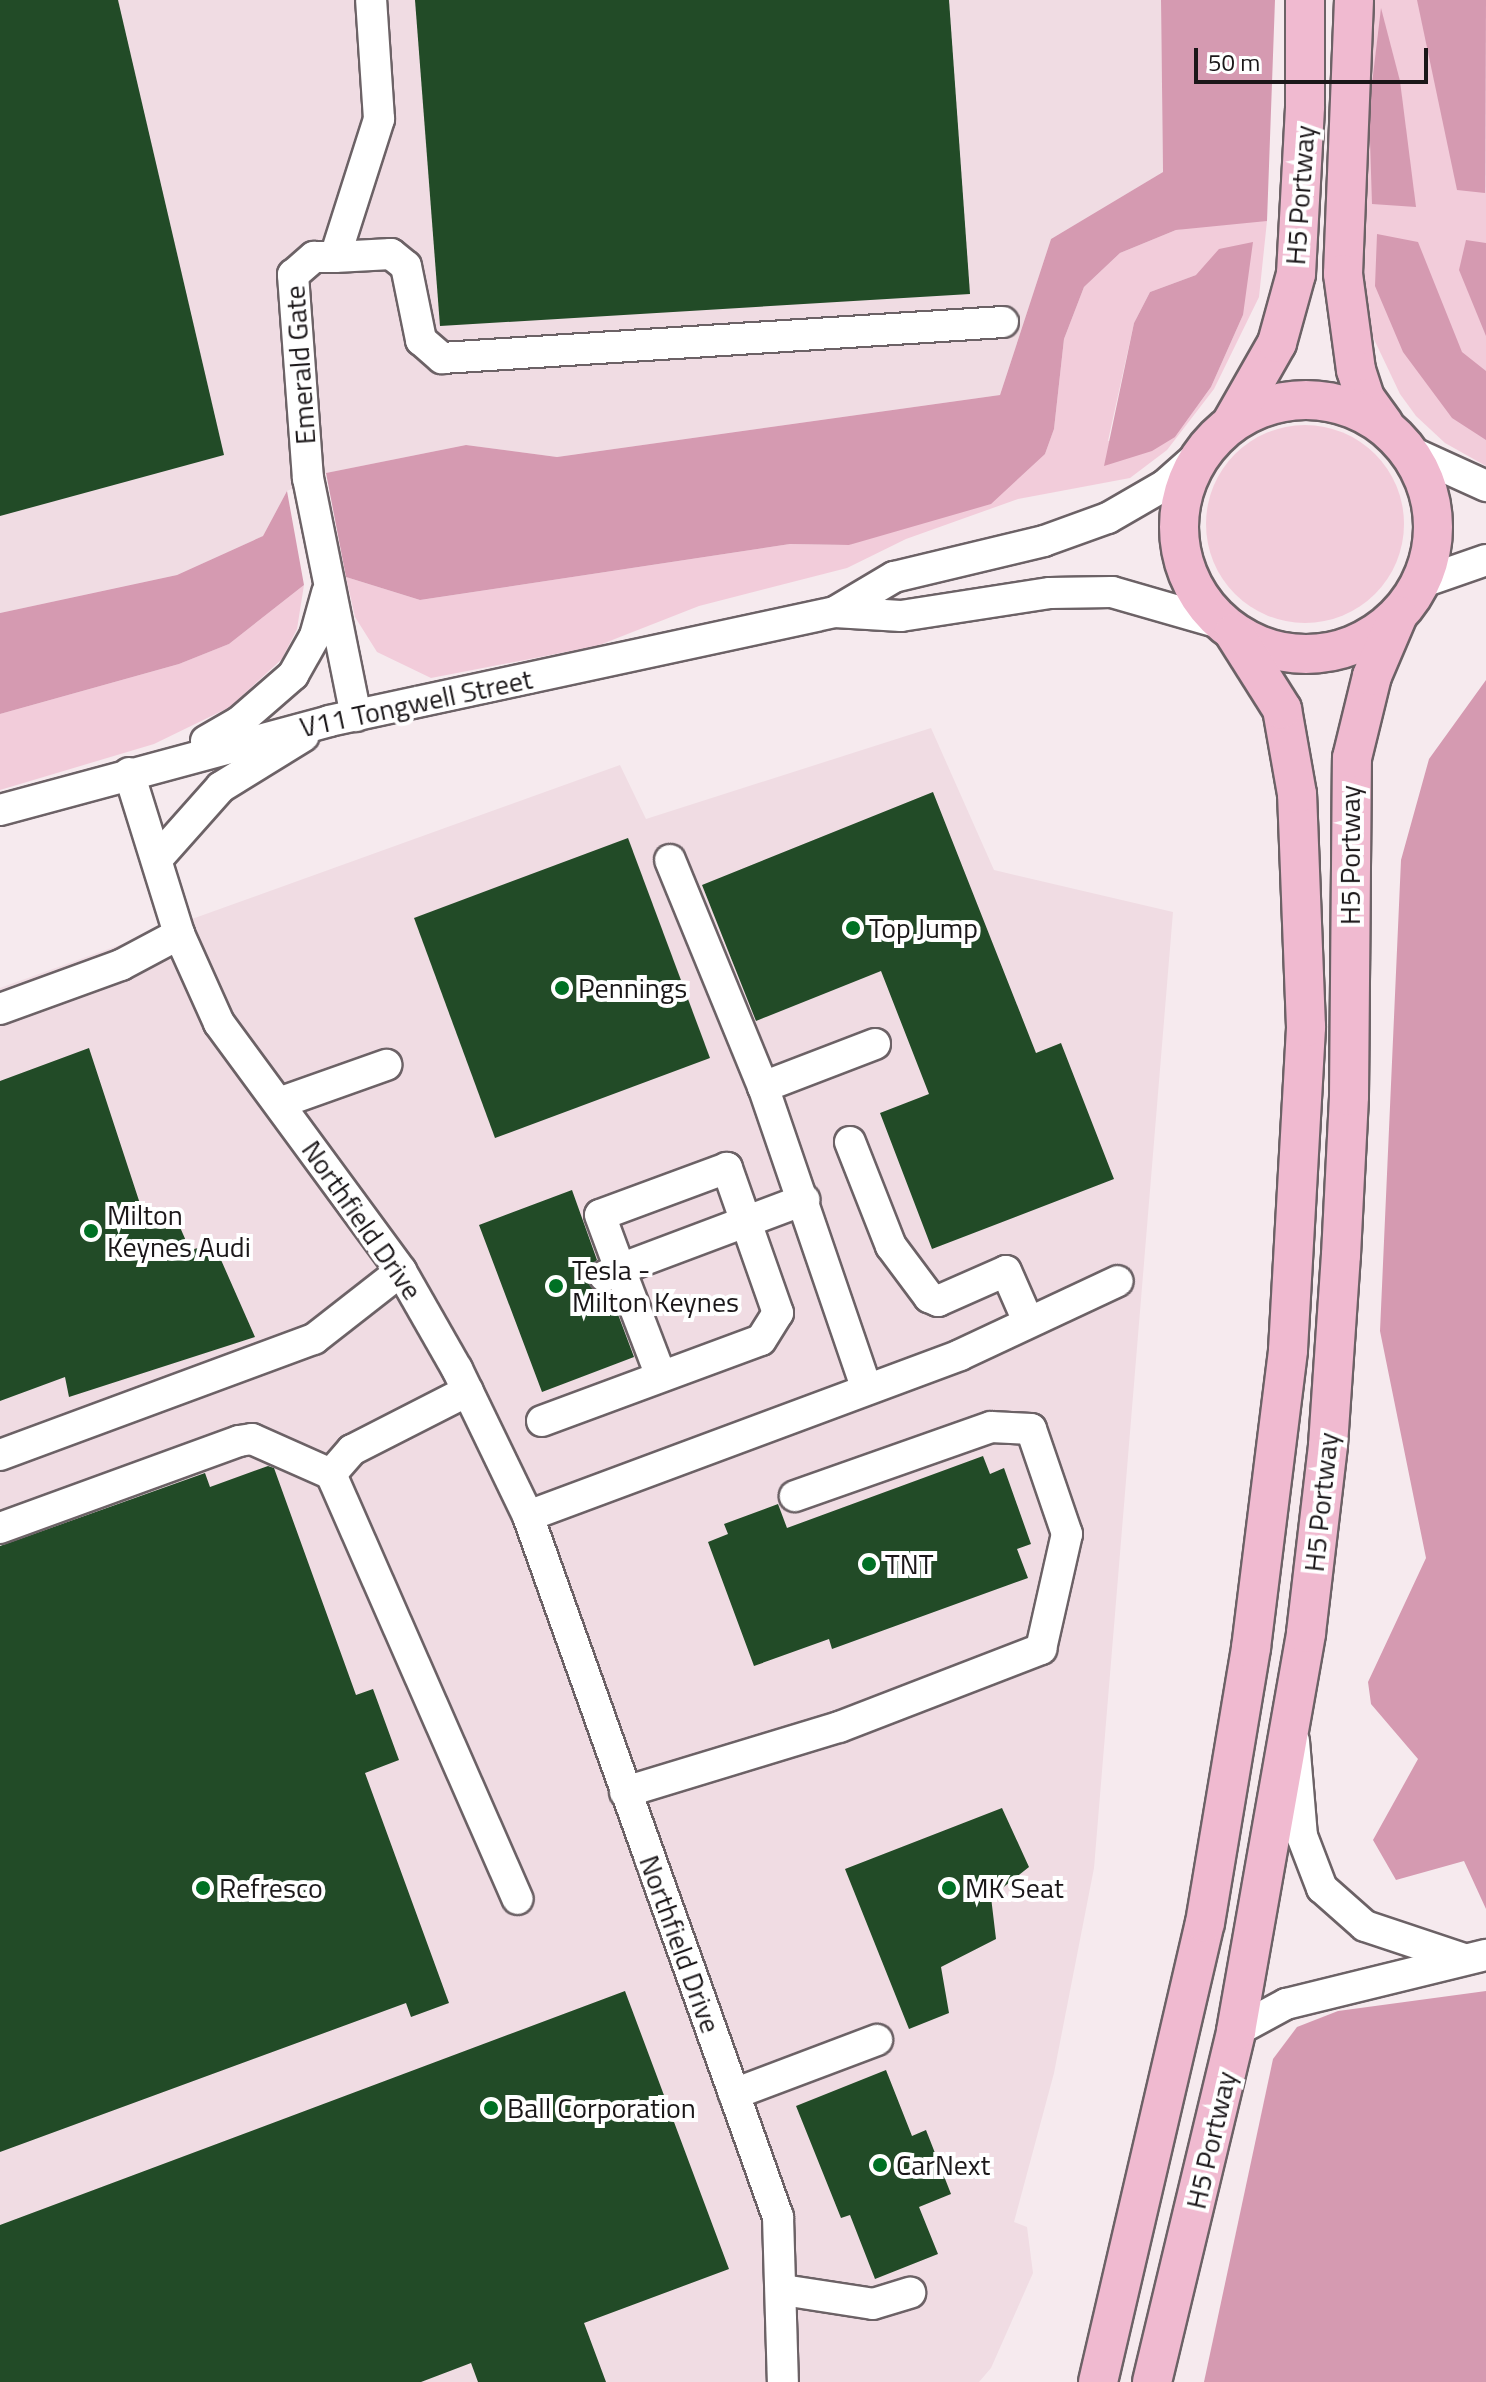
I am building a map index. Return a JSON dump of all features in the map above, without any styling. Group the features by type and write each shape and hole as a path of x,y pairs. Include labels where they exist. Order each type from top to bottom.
{"main road":[{"name":"H5 Portway","path":"1231,422 1277,343 1296,274 1302,191 1305,0"},
{"name":"H5 Portway","path":"1354,0 1343,274 1356,370 1365,398 1397,438"},
{"path":"1309,398 1349,406 1397,438 1425,481 1433,515 1431,550 1420,583 1398,615 1376,634 1320,654 1261,646 1229,628 1202,601 1179,542 1186,480 1201,453 1231,422 1268,404 1309,398"},
{"name":"H5 Portway","path":"1152,2382 1236,2031 1292,1725 1328,1445 1341,1255 1349,1096 1352,758 1372,676 1398,615"},
{"name":"H5 Portway","path":"1098,2382 1205,1923 1251,1648 1288,1350 1306,1027 1297,794 1282,709 1229,628"}],"street":[{"name":"Emerald Gate","path":"343,718 328,583 308,479 293,275 314,257 335,257 379,119 371,0"},
{"path":"335,257 391,254 406,266 421,340 442,358 1003,322"},
{"path":"1397,438 1486,486"},
{"name":"V11 Tongwell Street","path":"835,612 894,577 1044,541 1108,518 1165,485 1201,453"},
{"path":"1420,583 1486,560"},
{"path":"173,760 239,722 293,675 315,636 328,583"},
{"name":"V11 Tongwell Street","path":"0,810 173,760 343,718 835,612 901,616 1050,593 1112,592 1229,628"},
{"path":"157,859 221,787 343,718"},
{"name":"Northfield Drive","path":"129,773 179,934 219,1023 401,1271 468,1391 528,1516 778,2217 783,2290 783,2382"},
{"path":"670,860 763,1087 866,1387"},
{"path":"0,1009 121,965 179,934"},
{"path":"763,1087 875,1044"},
{"path":"279,1103 386,1065"},
{"path":"850,1142 891,1246 929,1297 938,1301 1006,1271 1028,1321"},
{"path":"542,1421 761,1340 778,1313 727,1168 609,1263"},
{"path":"609,1263 746,1222 804,1200"},
{"path":"609,1263 661,1376"},
{"path":"0,1455 314,1339 401,1271"},
{"path":"528,1516 866,1387 960,1355 1118,1281"},
{"path":"331,1474 352,1450 468,1391"},
{"path":"625,1792 839,1727 1041,1649 1067,1534 1031,1429 991,1427 795,1496"},
{"path":"0,1528 239,1441 252,1439 331,1474 518,1899"},
{"path":"1292,1725 1302,1836 1322,1888 1365,1926 1473,1957"},
{"path":"1236,2031 1286,2004 1441,1970 1473,1957"},
{"path":"734,2094 877,2040"},
{"path":"783,2290 873,2304 910,2293"}],"shaded area":[{"path":"0,0 1161,0 1163,172 1051,239 1000,395 557,457 466,445 327,473 287,491 263,536 177,575 0,613"},
{"path":"1161,0 1275,0 1267,221 1176,230 1120,253 1084,287 1064,339 1054,429 1045,454 991,504 849,545 790,544 420,600 346,577 326,473 466,445 557,457 1000,395 1051,239 1163,172"},
{"path":"1354,0 1486,0 1486,466 1445,443 1416,416 1400,394 1343,274"},
{"path":"1417,0 1486,0 1485,193 1457,190"},
{"path":"1381,8 1400,81 1416,207 1372,204 1369,109"},
{"path":"1229,221 1267,221 1259,297 1214,389 1167,450 1130,478 1018,499 906,539 847,568 699,606 597,646 431,678 377,652 355,617 346,577 420,600 790,544 849,545 1045,454 1054,429 1064,339 1084,287 1120,253 1176,230","holes":["1196,275 1243,315 1211,387 1175,437 1108,441 1134,323 1150,292"]},
{"path":"1377,234 1418,242 1462,352 1486,371 1486,440 1452,418 1403,352 1375,286"},
{"path":"1466,240 1486,243 1486,336 1459,270"},
{"path":"1253,242 1243,315 1211,387 1175,437 1152,451 1104,466 1134,323 1150,292 1196,275 1219,249"},
{"path":"1305,425 1343,433 1375,454 1396,486 1404,524 1396,562 1375,594 1343,615 1305,623 1267,615 1235,594 1214,562 1206,524 1214,486 1235,454 1267,433"},
{"path":"287,491 304,585 229,644 179,664 0,714 0,613 177,575 263,536"},
{"path":"304,585 297,629 282,659 230,707 154,744 0,790 0,714 179,664 229,644"},
{"path":"1486,680 1486,1909 1464,1861 1396,1880 1373,1840 1418,1759 1371,1704 1368,1682 1426,1558 1380,1331 1401,860 1429,759"},
{"path":"931,728 994,870 1173,912 1094,1868 1054,2073 1014,2222 1027,2227 1033,2273 991,2368 979,2382 0,2382 0,988 620,765 646,819"},
{"path":"1486,1991 1486,2382 1204,2382 1273,2059 1297,2027 1338,2011"}],"building":[{"path":"0,0 118,0 224,455 0,516"},
{"path":"415,0 949,0 970,294 440,326"},
{"path":"933,792 1036,1053 1061,1043 1114,1179 932,1249 880,1113 929,1094 881,971 756,1021 702,885"},
{"name":"Pennings","path":"628,838 710,1058 495,1138 414,918"},
{"name":"Milton Keynes Audi","path":"89,1048 145,1219 172,1209 190,1250 214,1244 255,1337 69,1397 65,1377 0,1401 0,1081"},
{"name":"Tesla - Milton Keynes","path":"572,1190 597,1260 590,1266 588,1283 595,1291 610,1293 634,1357 542,1392 479,1225"},
{"name":"TNT","path":"983,1456 990,1474 1004,1468 1031,1544 1017,1549 1028,1578 832,1649 829,1639 754,1666 708,1542 728,1534 724,1524 778,1504 787,1528"},
{"name":"Refresco","path":"268,1466 274,1468 356,1695 373,1689 399,1760 365,1773 449,2003 411,2017 406,2003 0,2152 0,1546 205,1473 210,1487"},
{"path":"1002,1808 1029,1867 991,1897 996,1939 941,1967 949,2013 909,2029 845,1869"},
{"name":"Ball Corporation","path":"625,1991 729,2269 584,2323 606,2382 478,2382 471,2363 421,2382 0,2382 0,2225"},
{"name":"CarNext","path":"886,2070 912,2136 926,2130 951,2194 919,2207 938,2254 875,2279 850,2215 841,2218 796,2106"}],"place":[{"name":"Top Jump","path":"853,928"},
{"name":"Pennings","path":"562,988"},
{"name":"Milton Keynes Audi","path":"91,1231"},
{"name":"Tesla - Milton Keynes","path":"556,1286"},
{"name":"TNT","path":"869,1564"},
{"name":"Refresco","path":"203,1888"},
{"name":"MK Seat","path":"949,1888"},
{"name":"Ball Corporation","path":"491,2108"},
{"name":"CarNext","path":"880,2165"}]}
